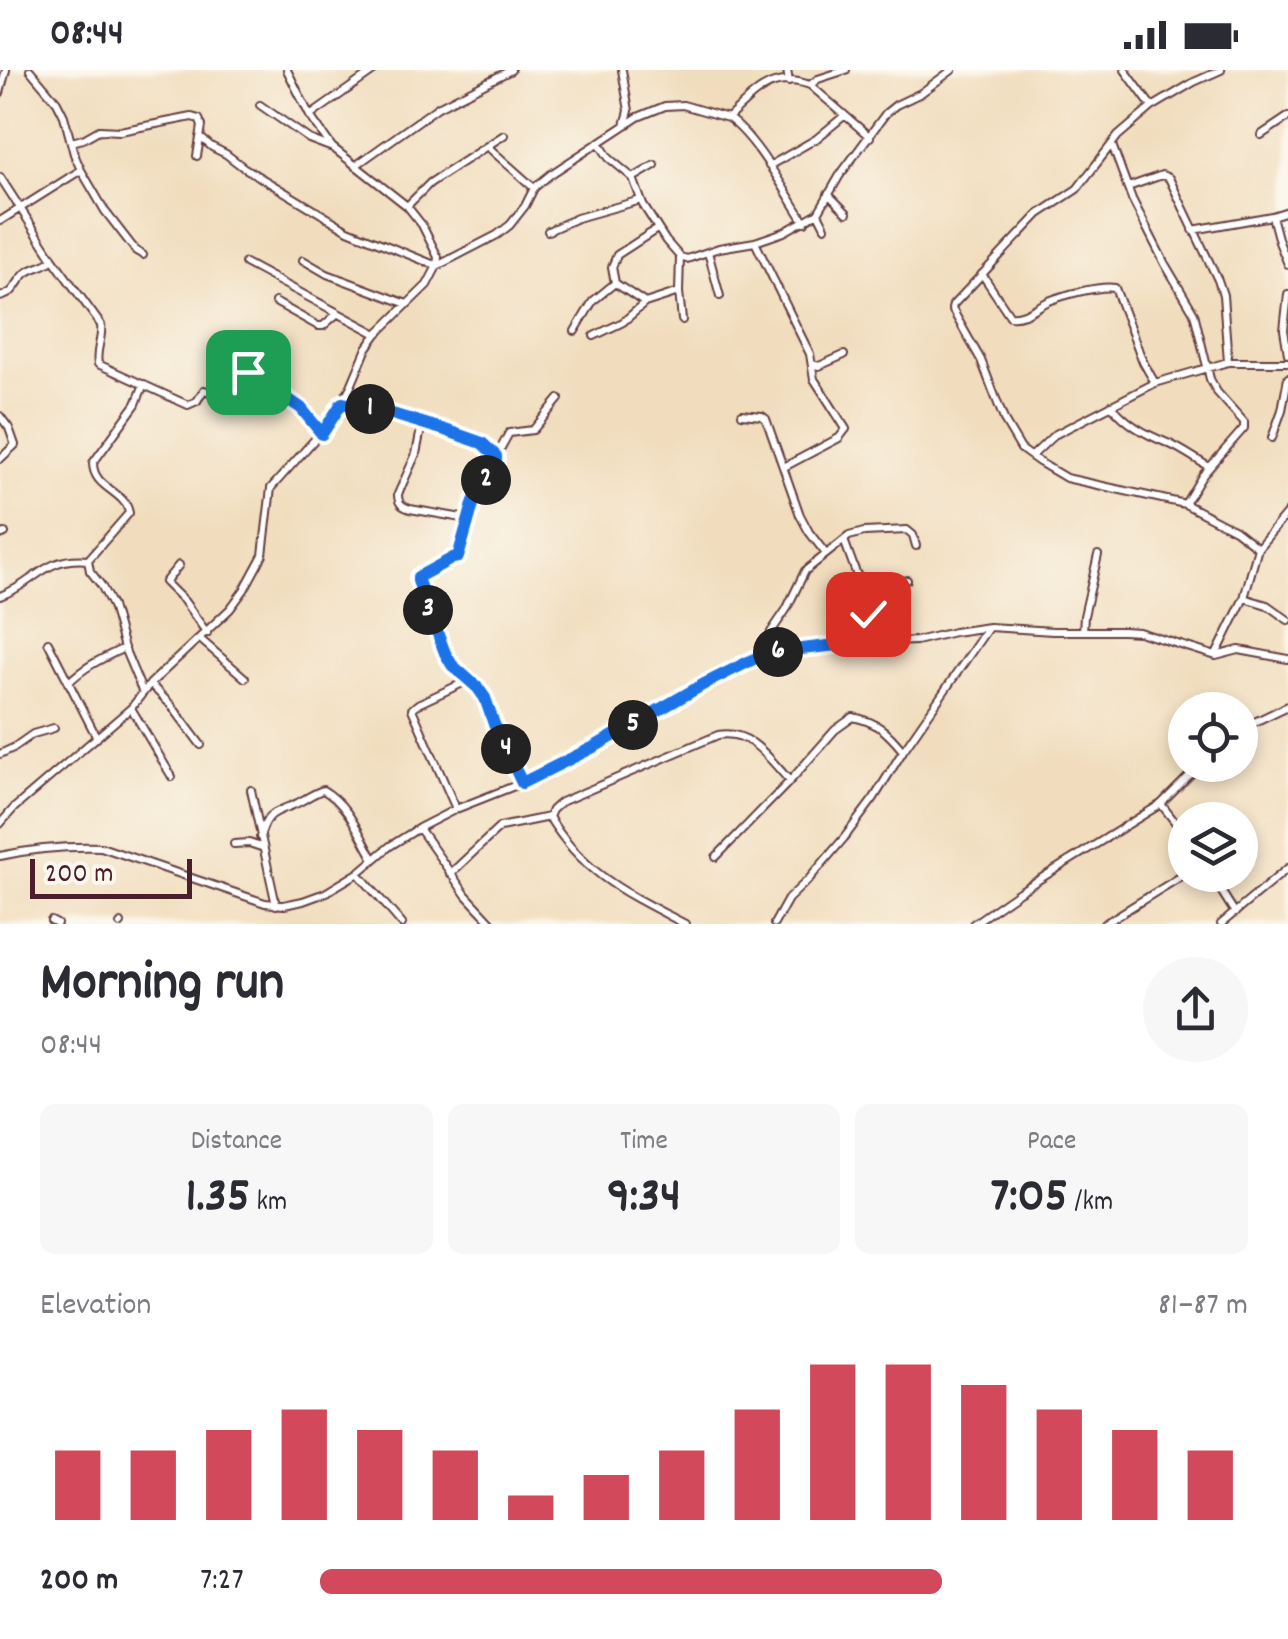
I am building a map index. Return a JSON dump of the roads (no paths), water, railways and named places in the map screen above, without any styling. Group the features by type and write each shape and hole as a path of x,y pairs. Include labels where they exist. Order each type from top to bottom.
{"street":[{"path":"0,93 6,70"},
{"path":"0,824 132,708 150,684 230,609 263,555 271,488 322,434 342,403 367,348 427,286 436,266 438,257 433,246 407,206 332,147 310,116 288,70"},
{"path":"355,166 438,107 510,70"},
{"path":"622,70 629,111 625,126"},
{"path":"787,70 789,82"},
{"path":"810,85 846,70"},
{"path":"680,258 755,242 805,222 818,212 876,126 896,105 921,93 952,70"},
{"path":"1125,70 1152,108"},
{"path":"1188,70 1194,82"},
{"path":"1221,70 1152,108 1112,144 1077,190 1039,214 952,309 988,375 1021,449 1066,478 1185,504 1235,530 1258,548"},
{"path":"32,71 57,102 81,170 105,211 143,255"},
{"path":"310,116 372,71"},
{"path":"728,118 763,86 799,81 810,85 870,137"},
{"path":"201,138 348,230 436,266 510,226 534,188 638,117 665,106 684,104 728,118 740,126 805,222"},
{"path":"260,105 309,139 332,147"},
{"path":"769,166 816,139 844,116"},
{"path":"71,142 100,130 120,131 192,117 199,119 202,126 197,156"},
{"path":"1261,135 1288,118"},
{"path":"407,206 430,184 504,135"},
{"path":"599,144 632,178 657,228 680,258 682,320"},
{"path":"1112,144 1165,264 1194,314 1214,388 1245,426 1209,467 1185,504"},
{"path":"488,148 534,188"},
{"path":"632,178 655,165"},
{"path":"0,221 81,170"},
{"path":"1128,187 1165,175 1169,178 1223,295 1228,362"},
{"path":"0,177 101,325 98,364 188,405 204,390 222,396 234,387 243,372 248,372 301,408 322,434"},
{"path":"828,194 847,213"},
{"path":"548,232 576,218 641,200"},
{"path":"1194,230 1288,211"},
{"path":"818,212 825,228"},
{"path":"1272,216 1288,264"},
{"path":"645,303 615,283 612,267 616,255 657,228"},
{"path":"755,242 804,340 814,378 846,429 839,438 784,466"},
{"path":"708,252 720,296"},
{"path":"0,297 12,293 24,274 54,259"},
{"path":"303,260 327,274 407,304"},
{"path":"244,263 378,334"},
{"path":"982,274 1010,316 1018,318 1056,298 1106,286 1115,288 1142,362 1155,383"},
{"path":"574,331 593,301 615,283"},
{"path":"594,336 623,322 645,303 679,292"},
{"path":"1288,294 1284,330 1288,354"},
{"path":"276,302 318,326 338,313"},
{"path":"812,364 819,366 844,355"},
{"path":"1032,456 1054,435 1155,383 1228,362 1288,362"},
{"path":"1272,438 1286,401 1288,378"},
{"path":"143,693 137,670 124,648 120,620 88,560 130,513 127,503 92,470 93,463 136,404 144,384"},
{"path":"490,451 501,448 509,433 533,430 559,399"},
{"path":"342,403 445,430 482,443 496,456 496,464 479,490 468,519 458,557 423,572 418,581 445,653 485,698 522,783"},
{"path":"1111,405 1140,432 1209,467"},
{"path":"742,414 766,419 800,515 826,554"},
{"path":"0,416 16,445 0,460"},
{"path":"422,424 416,454 398,501 410,509 468,519"},
{"path":"1216,656 1244,598 1258,548 1288,512"},
{"path":"766,653 771,632 806,571 844,540 864,532 907,530 916,546"},
{"path":"844,540 868,592 871,644"},
{"path":"1083,631 1098,555"},
{"path":"0,596 59,561 88,560"},
{"path":"179,564 165,582 184,600 203,636 244,678"},
{"path":"868,592 907,580"},
{"path":"1244,598 1260,601 1288,620"},
{"path":"774,924 788,899 844,838 874,798 989,627"},
{"path":"0,856 101,847 276,905 303,901 358,873 418,828 594,747 766,653 916,641 989,627 1139,632 1216,656 1240,650 1288,659"},
{"path":"48,642 97,738"},
{"path":"68,683 95,662 124,648"},
{"path":"456,808 412,709 468,680"},
{"path":"150,684 202,746"},
{"path":"1258,720 1288,706"},
{"path":"132,708 172,777"},
{"path":"716,857 835,730 852,717 872,721 903,751"},
{"path":"0,754 33,734 54,728"},
{"path":"549,817 561,802 730,733 740,734 762,750 790,781"},
{"path":"973,924 1161,804 1183,782"},
{"path":"251,790 276,905"},
{"path":"260,837 264,823 281,807 323,790 348,811 374,858"},
{"path":"1161,804 1168,813"},
{"path":"450,874 500,827 549,817"},
{"path":"549,817 578,857 604,880 683,923"},
{"path":"418,828 489,923"},
{"path":"234,844 250,843 262,848"},
{"path":"1221,924 1287,872"},
{"path":"358,873 402,924"},
{"path":"1104,924 1168,884"},
{"path":"1221,892 1235,913"}]}
